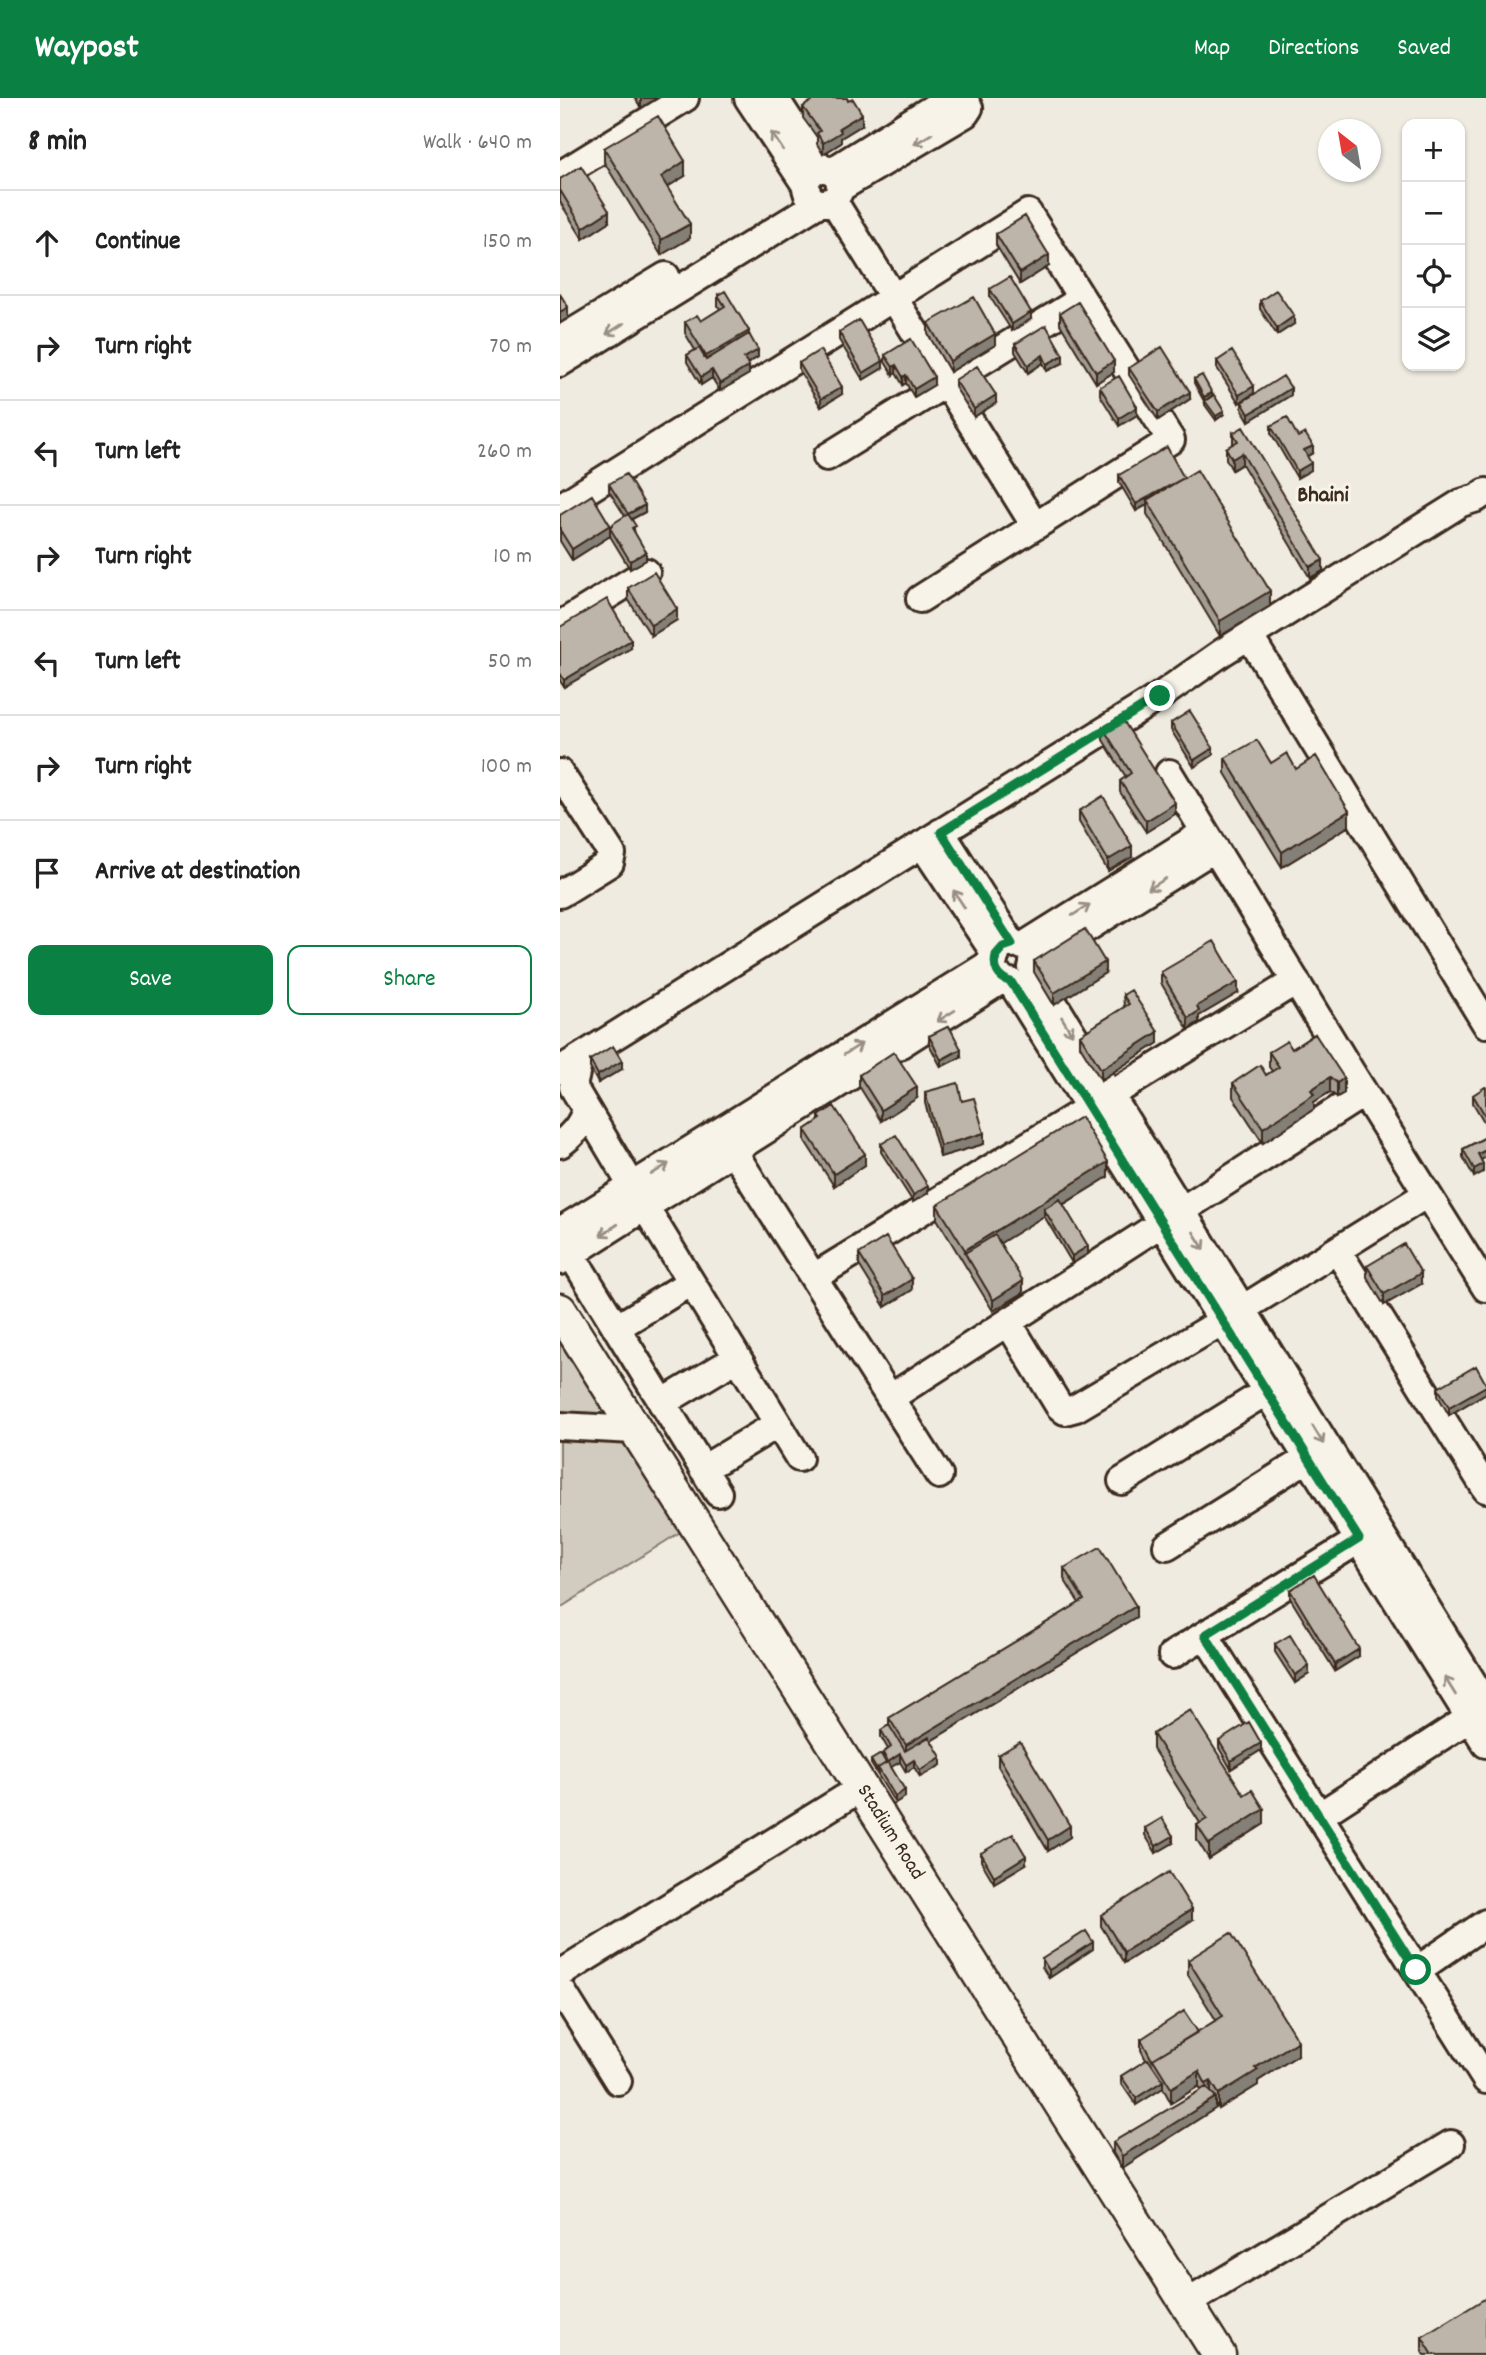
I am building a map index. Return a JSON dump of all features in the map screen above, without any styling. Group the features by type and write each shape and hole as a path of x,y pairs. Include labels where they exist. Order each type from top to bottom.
{"main road":[{"name":"Stadium Road","path":"560,1310 1219,2355"}],"street":[{"path":"560,176 685,98"},
{"path":"748,98 822,187"},
{"path":"775,98 822,187 1035,526"},
{"path":"560,363 949,98"},
{"path":"560,340 822,187 965,114 969,108 963,98"},
{"path":"560,507 1028,213 1171,440 920,599"},
{"path":"827,457 1082,299"},
{"path":"799,1458 586,1111 573,1087 569,1065 1160,696 1223,652 1461,503 1483,501"},
{"path":"560,625 646,572"},
{"path":"1250,637 1486,1024"},
{"path":"560,772 612,854 610,863 560,894"},
{"path":"1169,773 1486,1288"},
{"path":"932,838 1013,962 1481,1710 1486,1744"},
{"path":"718,1493 616,1328 566,1258 639,1196 1210,840"},
{"path":"560,1231 733,1151 1013,962"},
{"path":"814,1277 1296,981"},
{"path":"890,1398 1364,1093"},
{"path":"560,1144 580,1125 586,1111"},
{"path":"733,1151 939,1475"},
{"path":"1008,1322 1059,1406 1065,1411 1076,1408 1427,1194"},
{"path":"1337,1250 1486,1489"},
{"path":"616,1328 691,1282"},
{"path":"1232,1315 1267,1391 1359,1539 1481,1710"},
{"path":"662,1403 737,1358"},
{"path":"1122,1481 1267,1391"},
{"path":"703,1469 778,1424"},
{"path":"560,1426 634,1430"},
{"path":"1167,1546 1308,1458"},
{"path":"1172,1655 1359,1539"},
{"path":"1205,1635 1486,2080"},
{"path":"1319,1816 1481,1710"},
{"path":"560,1974 861,1788"},
{"path":"1416,1970 1486,1923"},
{"path":"560,1988 618,2081"},
{"path":"1187,2303 1451,2144"}],"shaded area":[{"path":"560,1336 682,1531 560,1608"}],"building":[{"path":"816,98 847,98 848,101 853,99 862,114 839,128 841,132 823,143 817,133 820,131 803,107"},
{"path":"658,116 685,161 661,177 690,224 661,240 604,148"},
{"path":"581,166 609,211 583,228 560,190 560,179"},
{"path":"1025,216 1049,255 1020,273 996,234"},
{"path":"1010,277 1031,312 1012,324 990,289"},
{"path":"1276,290 1294,316 1277,328 1260,301"},
{"path":"725,291 749,331 706,356 685,322 697,315 701,321 725,306 718,295"},
{"path":"560,294 568,307 560,312"},
{"path":"974,297 995,334 950,361 928,323"},
{"path":"1078,302 1114,361 1096,372 1060,313"},
{"path":"859,320 883,361 863,373 839,332"},
{"path":"1046,325 1063,355 1047,364 1043,355 1028,365 1015,344"},
{"path":"749,334 758,350 744,358 749,366 720,384 712,370 701,377 687,355 699,348 706,360"},
{"path":"911,339 934,377 914,389 906,375 903,377 896,365 893,367 885,355"},
{"path":"1162,347 1190,392 1158,412 1129,368"},
{"path":"820,350 842,387 821,399 799,363"},
{"path":"1232,351 1254,386 1239,395 1217,361"},
{"path":"977,366 996,395 974,409 955,380"},
{"path":"1202,375 1212,393 1204,397 1194,379"},
{"path":"1119,376 1137,407 1119,418 1100,387"},
{"path":"1283,376 1291,388 1249,414 1242,402"},
{"path":"1214,395 1224,411 1216,416 1205,401"},
{"path":"1287,417 1298,437 1305,433 1313,446 1304,450 1311,463 1297,471 1271,426"},
{"path":"1243,427 1323,560 1310,567 1242,453 1232,459 1226,448 1238,441 1233,433"},
{"path":"1167,447 1184,478 1136,504 1119,475"},
{"path":"1197,470 1270,591 1220,621 1147,500"},
{"path":"626,474 645,505 628,514 609,484"},
{"path":"592,495 610,525 572,549 560,530 560,515"},
{"path":"628,514 636,526 632,528 646,552 630,561 610,528"},
{"path":"654,572 677,609 651,625 628,588"},
{"path":"607,599 631,640 564,680 560,673 560,627"},
{"path":"1190,711 1213,748 1194,760 1171,723"},
{"path":"1121,717 1175,803 1146,821 1120,781 1131,773 1103,728"},
{"path":"1257,740 1271,763 1287,753 1296,769 1316,756 1349,811 1282,852 1225,758"},
{"path":"1103,796 1132,846 1108,860 1079,811"},
{"path":"1085,929 1105,962 1054,993 1034,961"},
{"path":"1214,941 1238,982 1197,1006 1199,1011 1188,1018 1161,972"},
{"path":"1131,990 1158,1032 1101,1069 1080,1035 1129,1004 1123,995"},
{"path":"949,1026 961,1049 941,1060 929,1036"},
{"path":"1315,1034 1344,1078 1337,1083 1330,1077 1311,1090 1314,1094 1263,1128 1233,1083 1260,1065 1266,1075 1279,1067 1269,1052 1287,1041 1292,1049"},
{"path":"613,1046 622,1061 598,1075 590,1060"},
{"path":"894,1052 917,1087 881,1110 859,1075"},
{"path":"958,1083 962,1101 974,1098 984,1133 940,1146 925,1092"},
{"path":"1486,1088 1486,1117 1473,1095"},
{"path":"834,1106 865,1154 834,1174 805,1130"},
{"path":"1081,1117 1108,1162 965,1250 937,1205"},
{"path":"896,1135 928,1186 913,1195 881,1144"},
{"path":"1486,1137 1486,1150 1478,1154 1483,1164 1474,1169 1463,1149"},
{"path":"1060,1199 1088,1246 1072,1256 1044,1209"},
{"path":"995,1235 1023,1281 993,1300 965,1253"},
{"path":"886,1237 912,1279 885,1296 859,1254"},
{"path":"1404,1244 1421,1273 1384,1294 1367,1266"},
{"path":"1476,1366 1486,1386 1449,1407 1438,1388"},
{"path":"1100,1547 1136,1606 906,1745 889,1718 1084,1600 1064,1568"},
{"path":"1314,1575 1359,1649 1335,1664 1290,1590"},
{"path":"1290,1635 1309,1666 1295,1675 1275,1644"},
{"path":"1190,1710 1244,1795 1252,1790 1264,1809 1209,1844 1197,1825 1207,1819 1153,1734"},
{"path":"1249,1722 1261,1743 1231,1761 1219,1741"},
{"path":"889,1725 905,1751 929,1737 941,1757 920,1770 914,1760 906,1765 900,1754 888,1762 883,1753 891,1747 881,1730"},
{"path":"1020,1742 1070,1826 1048,1840 998,1755"},
{"path":"881,1754 886,1763 878,1768 878,1772 871,1760"},
{"path":"888,1762 905,1790 895,1796 878,1768"},
{"path":"1162,1818 1173,1836 1156,1846 1145,1828"},
{"path":"1013,1834 1026,1856 994,1876 981,1853"},
{"path":"1169,1872 1192,1909 1124,1952 1101,1915"},
{"path":"1086,1931 1093,1942 1049,1970 1042,1959"},
{"path":"1231,1933 1298,2041 1219,2094 1211,2081 1206,2084 1199,2071 1171,2088 1153,2059 1223,2016 1188,1960"},
{"path":"1184,2011 1198,2032 1153,2059 1153,2062 1141,2039"},
{"path":"1148,2059 1163,2081 1136,2098 1121,2076"},
{"path":"1206,2087 1216,2097 1122,2156 1113,2142"},
{"path":"1486,2298 1486,2354 1433,2355 1422,2337"}],"district":[{"name":"Bhaini","path":"1323,496"}],"route":[{"path":"1160,696 941,832 1012,944 1003,947 996,955 994,961 999,976 1011,982 1359,1539 1205,1635 1416,1970"}]}
